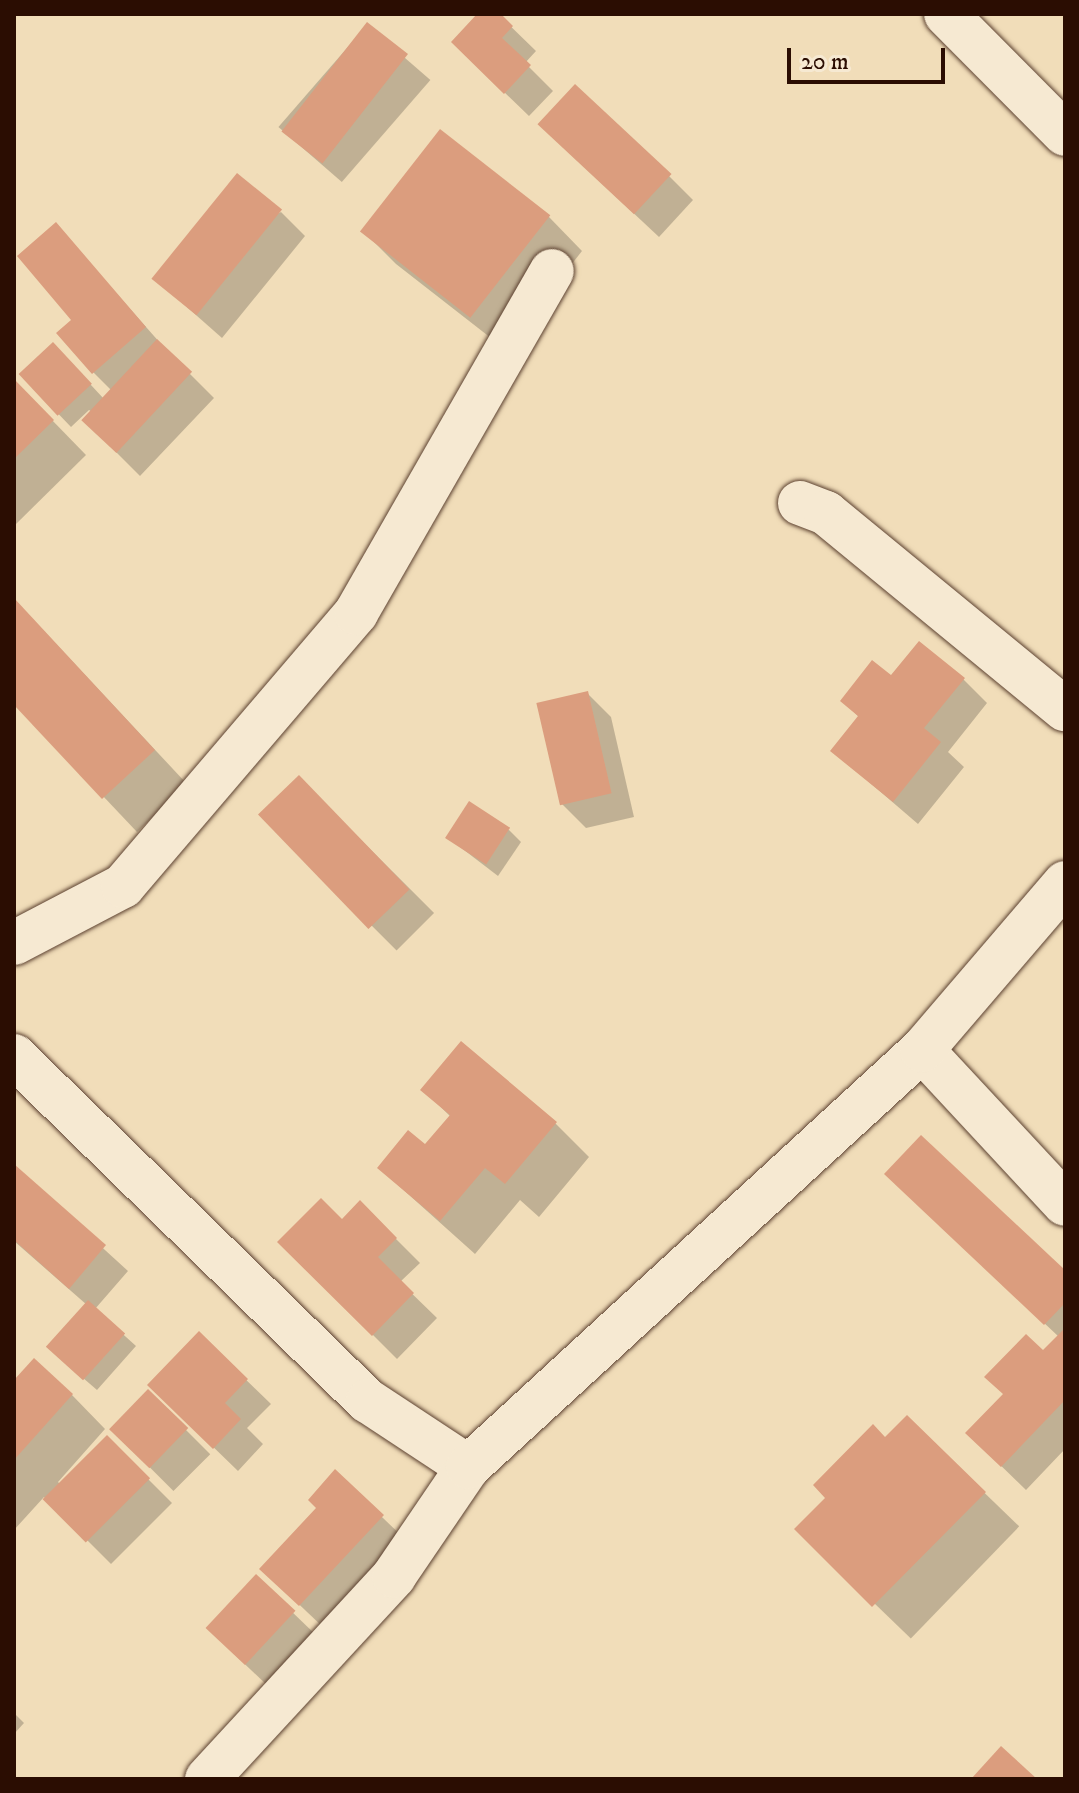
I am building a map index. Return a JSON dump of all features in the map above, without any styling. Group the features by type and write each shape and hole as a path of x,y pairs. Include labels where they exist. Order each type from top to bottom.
{"street":[{"path":"946,14 1065,134"},
{"path":"14,943 123,886 356,613 552,271"},
{"path":"800,503 826,513 1065,709"},
{"path":"207,1779 394,1576 468,1467 922,1050 1065,883"},
{"path":"922,1050 1065,1204"},
{"path":"14,1056 368,1401 468,1467"}],"building":[{"path":"477,14 501,14 513,26 502,38 531,65 504,94 451,42"},
{"path":"367,22 408,54 322,164 281,132"},
{"path":"575,84 672,174 634,214 537,124"},
{"path":"440,129 550,215 470,318 360,231"},
{"path":"237,173 282,210 196,315 151,279"},
{"path":"56,222 146,327 92,374 56,333 71,320 17,256"},
{"path":"157,339 192,372 116,453 81,420"},
{"path":"53,342 92,384 58,416 19,374"},
{"path":"14,379 54,420 14,459"},
{"path":"14,598 155,750 102,799 14,705"},
{"path":"919,641 965,678 924,728 941,742 893,802 830,751 858,716 840,701 872,660 891,675"},
{"path":"588,691 612,793 560,805 536,703"},
{"path":"299,775 409,889 368,929 258,815"},
{"path":"469,801 510,828 486,865 445,838"},
{"path":"461,1041 557,1122 505,1184 485,1168 440,1221 377,1168 408,1130 425,1144 450,1115 420,1090"},
{"path":"921,1135 1065,1270 1065,1303 1044,1325 884,1174"},
{"path":"14,1164 106,1245 69,1289 14,1240"},
{"path":"321,1198 342,1219 360,1200 397,1238 378,1257 414,1293 372,1336 277,1242"},
{"path":"88,1300 125,1333 83,1380 46,1347"},
{"path":"1065,1328 1065,1400 1001,1467 965,1433 1003,1394 984,1377 1026,1334 1043,1350"},
{"path":"199,1331 248,1379 225,1403 241,1419 213,1449 147,1385"},
{"path":"34,1358 73,1394 14,1460 14,1380"},
{"path":"148,1389 188,1428 149,1468 109,1429"},
{"path":"907,1415 986,1492 872,1607 794,1529 825,1498 813,1485 873,1424 885,1437"},
{"path":"107,1435 150,1478 86,1542 43,1499"},
{"path":"335,1469 384,1515 299,1606 259,1569 316,1508 308,1500"},
{"path":"256,1574 295,1611 245,1665 206,1628"},
{"path":"1001,1746 1037,1779 971,1779"}]}
